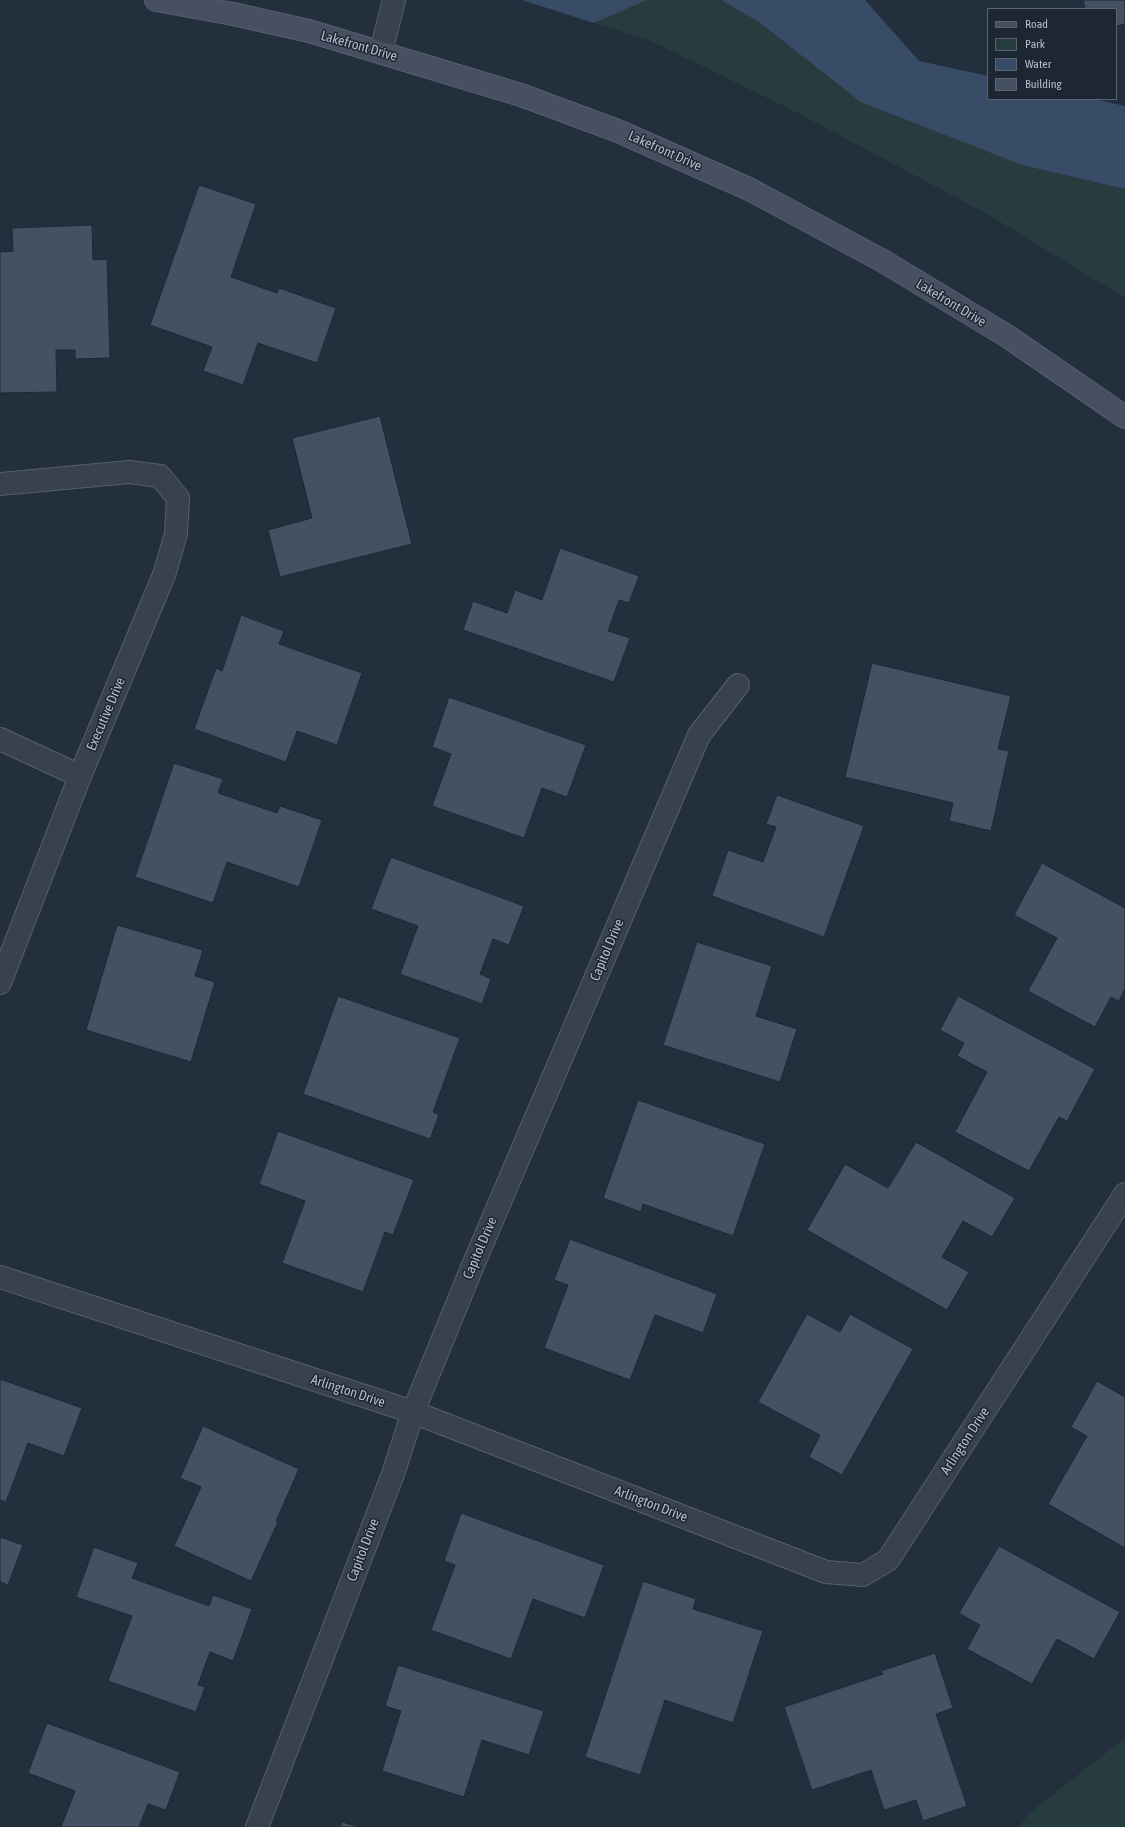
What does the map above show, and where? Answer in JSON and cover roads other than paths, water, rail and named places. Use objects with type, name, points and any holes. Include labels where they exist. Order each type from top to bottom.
[{"type":"street","name":"Lakefront Drive","points":[[156,0],[233,14],[309,31],[521,95],[618,130],[748,189],[883,261],[988,324],[1125,417]]},
{"type":"street","points":[[381,52],[394,0]]},
{"type":"street","name":"Executive Drive","points":[[0,484],[129,472],[160,476],[178,498],[176,534],[164,575],[80,776],[0,983]]},
{"type":"street","name":"Capitol Drive","points":[[258,1827],[393,1474],[413,1412],[471,1270],[698,735],[738,685]]},
{"type":"street","points":[[0,739],[80,776]]},
{"type":"street","name":"Arlington Drive","points":[[0,1277],[413,1412],[826,1572],[862,1575],[888,1560],[1125,1194]]},
{"type":"water","points":[[522,0],[647,0],[594,23]]},
{"type":"water","points":[[721,0],[865,0],[919,61],[987,76],[987,100],[1098,100],[1125,106],[1125,189],[1022,165],[861,102],[759,22]]}]
